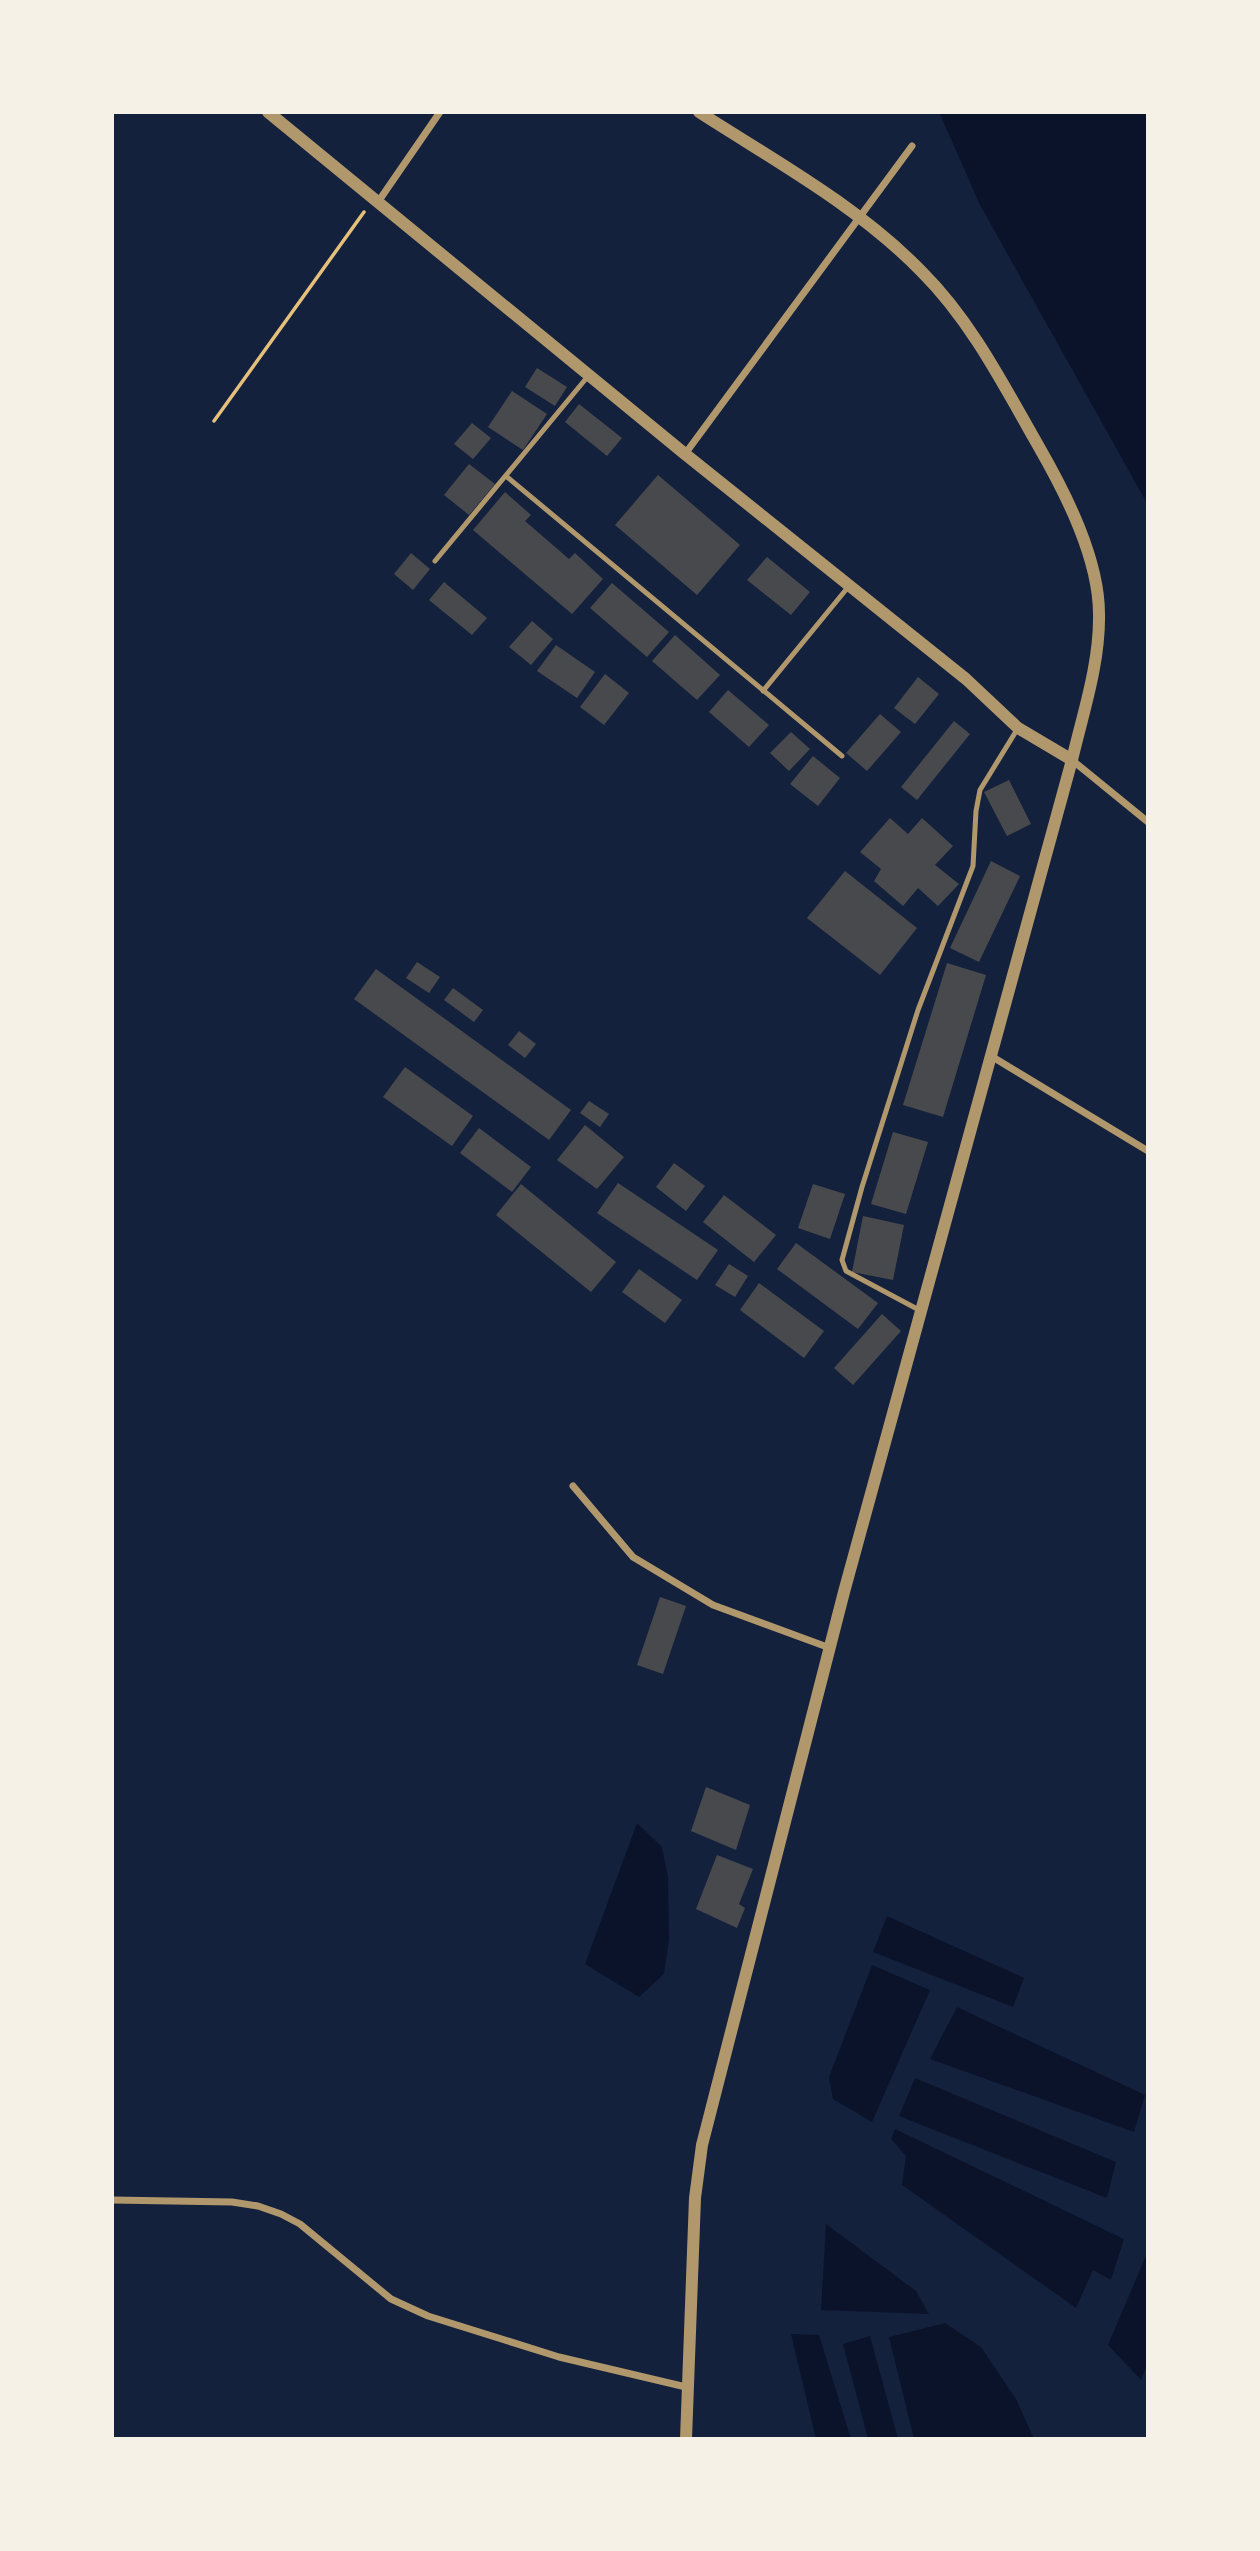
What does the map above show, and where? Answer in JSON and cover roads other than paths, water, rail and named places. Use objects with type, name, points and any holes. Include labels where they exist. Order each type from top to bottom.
[{"type":"street","points":[[268,112],[685,454],[965,679],[1018,729],[1072,760],[1148,822]]},
{"type":"street","points":[[375,201],[439,112]]},
{"type":"street","points":[[686,2439],[695,2198],[702,2146],[830,1648],[1072,760],[1098,639],[1099,613],[1096,587],[1082,537],[1055,475],[976,338],[922,271],[861,217],[699,112]]},
{"type":"street","points":[[685,454],[912,146]]},
{"type":"street","points":[[991,1056],[1148,1151]]},
{"type":"street","points":[[573,1486],[633,1557],[713,1605],[830,1648]]},
{"type":"street","points":[[112,2200],[232,2202],[258,2206],[300,2224],[391,2299],[428,2315],[559,2357],[686,2387]]},
{"type":"lane","points":[[435,561],[589,375]]},
{"type":"lane","points":[[506,476],[842,756]]},
{"type":"lane","points":[[763,691],[849,586]]},
{"type":"lane","points":[[921,1311],[846,1271],[842,1260],[918,1010],[973,866],[979,790],[1018,729]]},
{"type":"water","points":[[939,112],[1148,112],[1148,505],[980,205]]},
{"type":"water","points":[[637,1823],[662,1847],[668,1877],[669,1939],[664,1974],[639,1997],[585,1964]]},
{"type":"water","points":[[887,1916],[1024,1978],[1013,2007],[873,1952]]},
{"type":"water","points":[[872,1965],[930,1990],[872,2122],[833,2099],[829,2077]]},
{"type":"water","points":[[957,2007],[1145,2095],[1134,2132],[930,2059]]},
{"type":"water","points":[[915,2078],[1116,2162],[1107,2198],[899,2116]]},
{"type":"water","points":[[895,2129],[1124,2239],[1111,2280],[1093,2270],[1076,2308],[902,2185],[906,2156],[891,2139]]},
{"type":"water","points":[[826,2224],[916,2291],[929,2314],[821,2310]]},
{"type":"water","points":[[1148,2251],[1148,2363],[1141,2380],[1108,2345]]},
{"type":"water","points":[[945,2323],[981,2347],[1016,2399],[1034,2439],[914,2439],[889,2337]]},
{"type":"water","points":[[791,2334],[819,2335],[851,2439],[816,2439]]},
{"type":"water","points":[[870,2336],[898,2439],[868,2439],[843,2344]]}]
